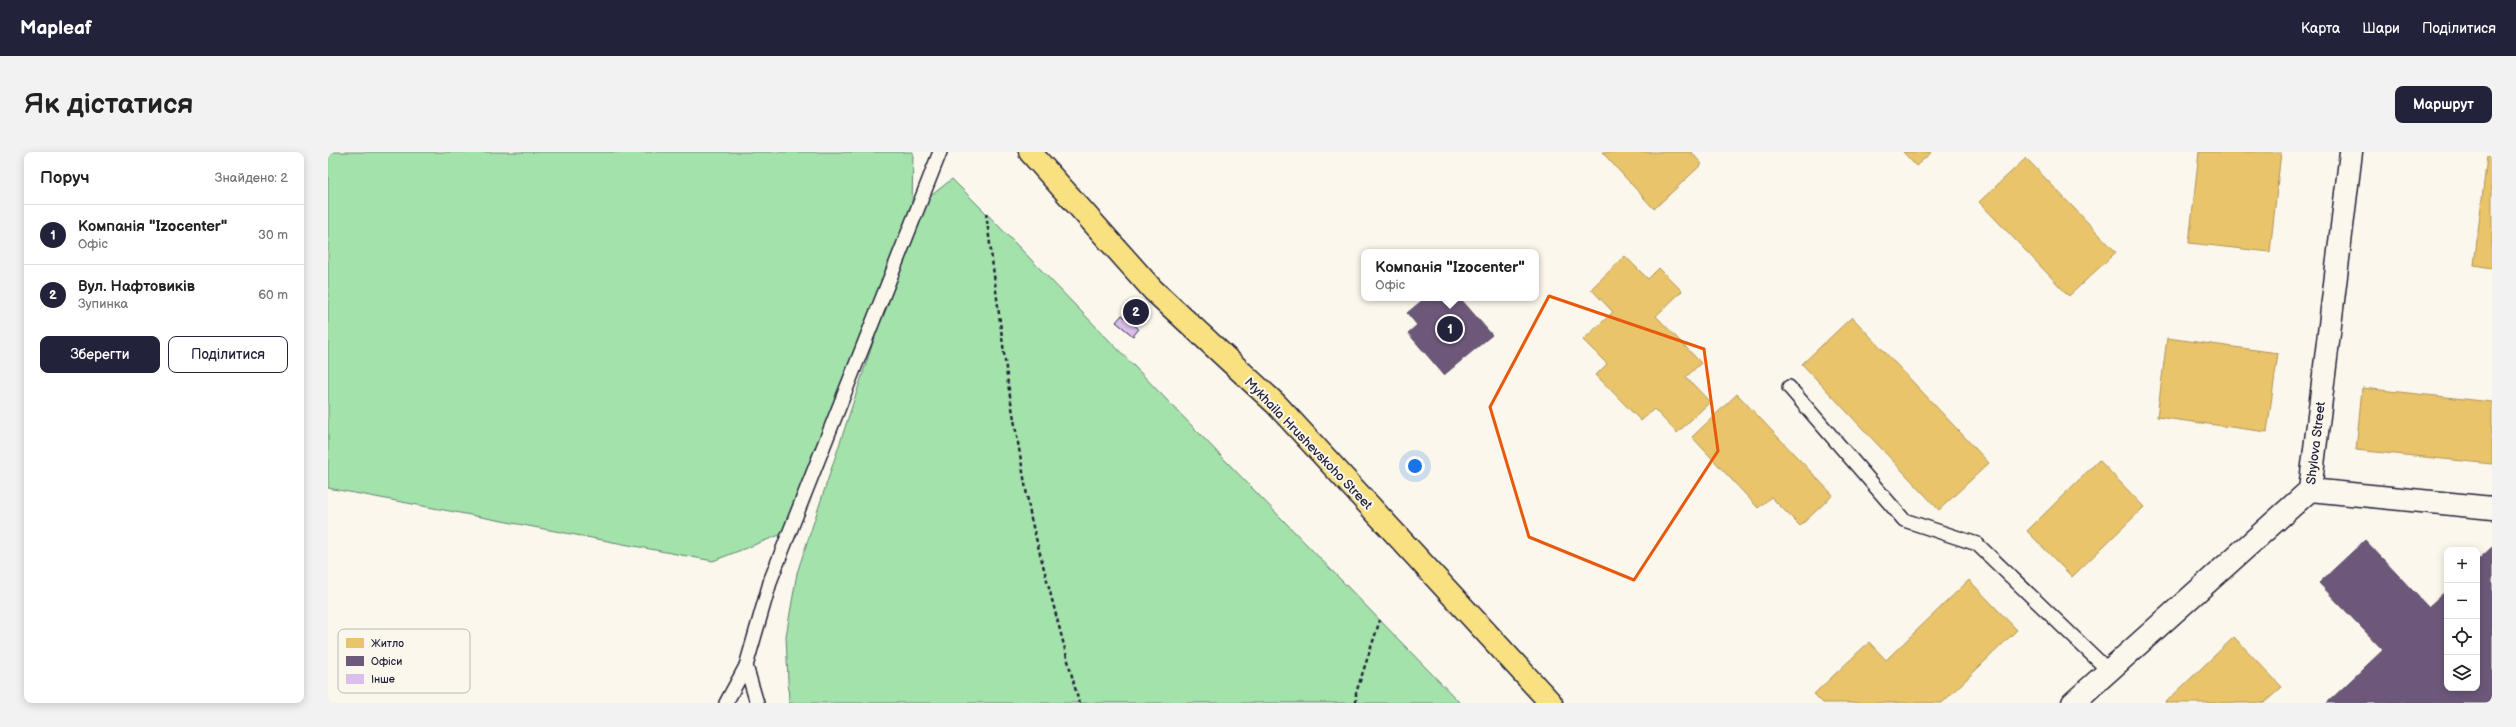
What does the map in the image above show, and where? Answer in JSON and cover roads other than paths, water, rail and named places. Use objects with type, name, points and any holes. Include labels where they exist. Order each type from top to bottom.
[{"type":"main road","name":"Mykhaila Hrushevskoho Street","points":[[1030,152],[1153,290],[1276,404],[1551,703]]},
{"type":"street","name":"Shylova Street","points":[[2073,703],[2310,490],[2351,152]]},
{"type":"street","points":[[2310,490],[2492,508]]},
{"type":"lane","points":[[726,703],[746,666],[771,579],[940,152]]},
{"type":"lane","points":[[1790,387],[1904,520],[1977,544],[2108,671]]},
{"type":"lane","points":[[746,666],[757,703]]},
{"type":"place","name":"Вул. Нафтовиків","points":[[1136,312]]},
{"type":"place","name":"Компанія \"Izocenter\"","points":[[1450,329]]}]
